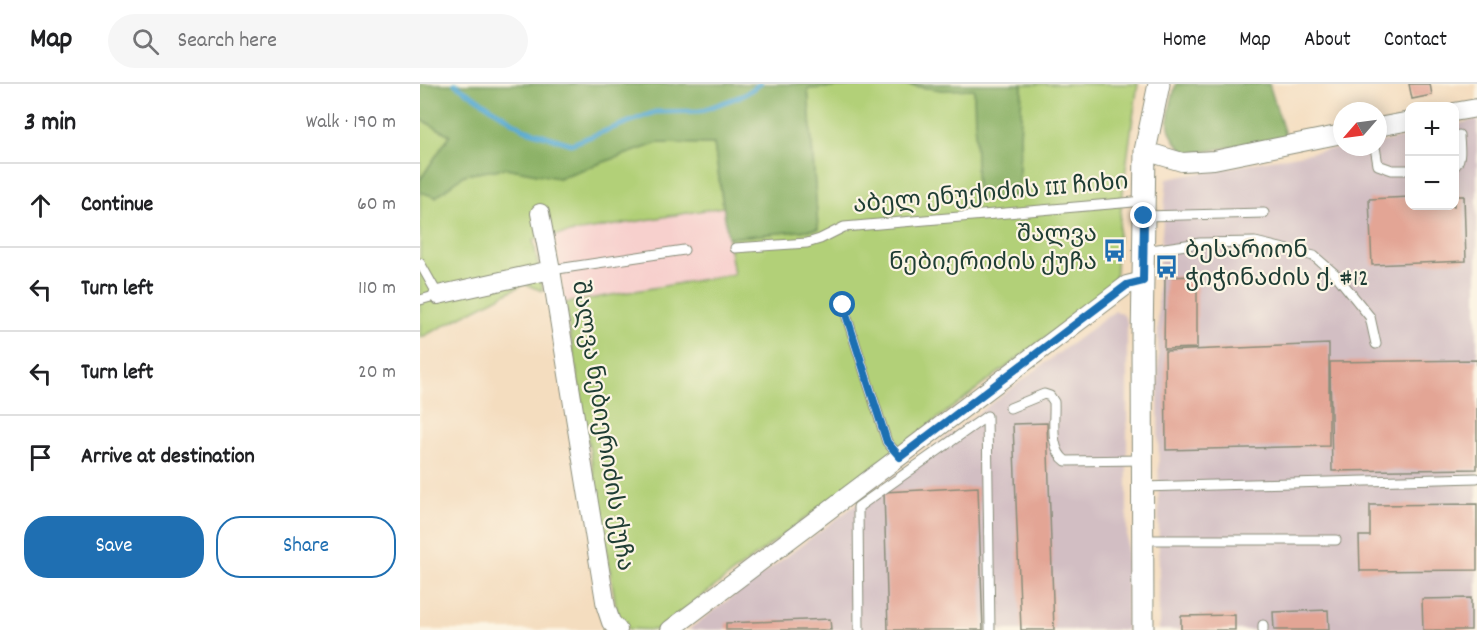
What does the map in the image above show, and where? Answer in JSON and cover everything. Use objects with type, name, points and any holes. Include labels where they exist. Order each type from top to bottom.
[{"type":"street","points":[[1143,630],[1143,281],[1146,151],[1159,84]]},
{"type":"street","points":[[1459,111],[1477,108]]},
{"type":"street","points":[[1387,125],[1405,122]]},
{"type":"street","points":[[1146,151],[1182,162],[1214,160],[1333,136]]},
{"type":"street","points":[[540,213],[551,270]]},
{"type":"street","name":"შალვა ნებიერიძის ქუჩა","points":[[438,295],[551,270],[606,607],[611,621],[618,630]]},
{"type":"street","points":[[670,630],[1127,285],[1143,281]]},
{"type":"lane","points":[[1459,135],[1459,160]]},
{"type":"lane","points":[[1376,156],[1378,165],[1392,170],[1405,170]]},
{"type":"lane","name":"აბელ ენუქიძის III ჩიხი","points":[[735,248],[807,243],[844,227],[1145,209],[1264,213]]},
{"type":"lane","points":[[1144,251],[1200,243],[1255,242],[1314,256],[1336,274],[1370,317],[1376,344]]},
{"type":"lane","points":[[551,270],[684,250]]},
{"type":"lane","points":[[420,263],[438,295],[420,300]]},
{"type":"lane","points":[[843,305],[887,442],[900,457]]},
{"type":"lane","points":[[1010,408],[1044,394],[1050,396],[1054,402],[1055,448],[1066,460],[1143,460]]},
{"type":"lane","points":[[859,630],[858,507],[987,416],[990,630]]},
{"type":"lane","points":[[1143,487],[1477,478]]},
{"type":"lane","points":[[1143,540],[1336,540]]},
{"type":"shaded area","points":[[1477,119],[1477,630],[1159,630],[1158,276],[1167,179],[1331,149],[1333,149],[1333,156],[1387,156],[1387,141],[1405,137],[1405,210],[1459,210],[1459,124]]},
{"type":"shaded area","points":[[723,207],[734,274],[565,303],[555,235]]},
{"type":"shaded area","points":[[1115,311],[1123,314],[1127,322],[1127,630],[688,630]]},
{"type":"green space","points":[[420,84],[888,84],[808,89],[818,229],[728,238],[714,144],[658,143],[558,178],[506,168],[464,175],[436,197],[420,192],[420,180],[450,135],[420,119]]},
{"type":"green space","points":[[899,84],[942,90],[974,89],[977,200],[1018,196],[1022,84],[1138,84],[1121,209],[1115,285],[657,630],[629,629],[618,618],[565,303],[734,274],[728,238],[818,229],[808,88]]},
{"type":"green space","points":[[899,84],[1022,84],[1018,196],[977,201],[974,89],[942,90]]},
{"type":"green space","points":[[1176,84],[1269,84],[1286,138],[1188,154],[1173,138],[1168,122]]},
{"type":"green space","points":[[420,119],[450,135],[420,180]]},
{"type":"green space","points":[[658,143],[714,144],[723,207],[533,239],[543,291],[524,284],[420,338],[420,192],[436,197],[464,175],[506,168],[559,178]]},
{"type":"building","points":[[1409,84],[1430,84],[1432,95],[1412,99]]},
{"type":"building","points":[[1459,196],[1464,196],[1466,261],[1372,265],[1369,199],[1405,197],[1405,210],[1459,210]]},
{"type":"building","points":[[1197,276],[1197,348],[1164,349],[1165,277]]},
{"type":"building","points":[[1329,344],[1329,446],[1166,450],[1165,351]]},
{"type":"building","points":[[1477,360],[1477,469],[1332,471],[1330,362]]},
{"type":"building","points":[[1047,423],[1054,630],[1021,630],[1013,424]]},
{"type":"building","points":[[978,487],[983,630],[888,630],[884,492]]},
{"type":"building","points":[[1477,504],[1477,570],[1360,571],[1359,536],[1370,536],[1370,505]]},
{"type":"building","points":[[1471,598],[1471,630],[1423,630],[1422,599]]},
{"type":"building","points":[[1328,610],[1329,630],[1274,630],[1273,612]]},
{"type":"building","points":[[1235,615],[1235,630],[1181,630],[1181,616]]},
{"type":"building","points":[[830,619],[831,630],[726,630],[726,623]]},
{"type":"waterway","points":[[455,84],[524,129],[571,144],[655,112],[700,111],[744,95],[760,84]]},
{"type":"place","name":"შალვა ნებიერიძის ქუჩა","points":[[1115,250]]},
{"type":"place","name":"ბესარიონ ჭიჭინაძის ქ. #12","points":[[1167,266]]},
{"type":"route","points":[[843,305],[887,442],[900,457],[1127,285],[1143,281],[1144,216]]}]
